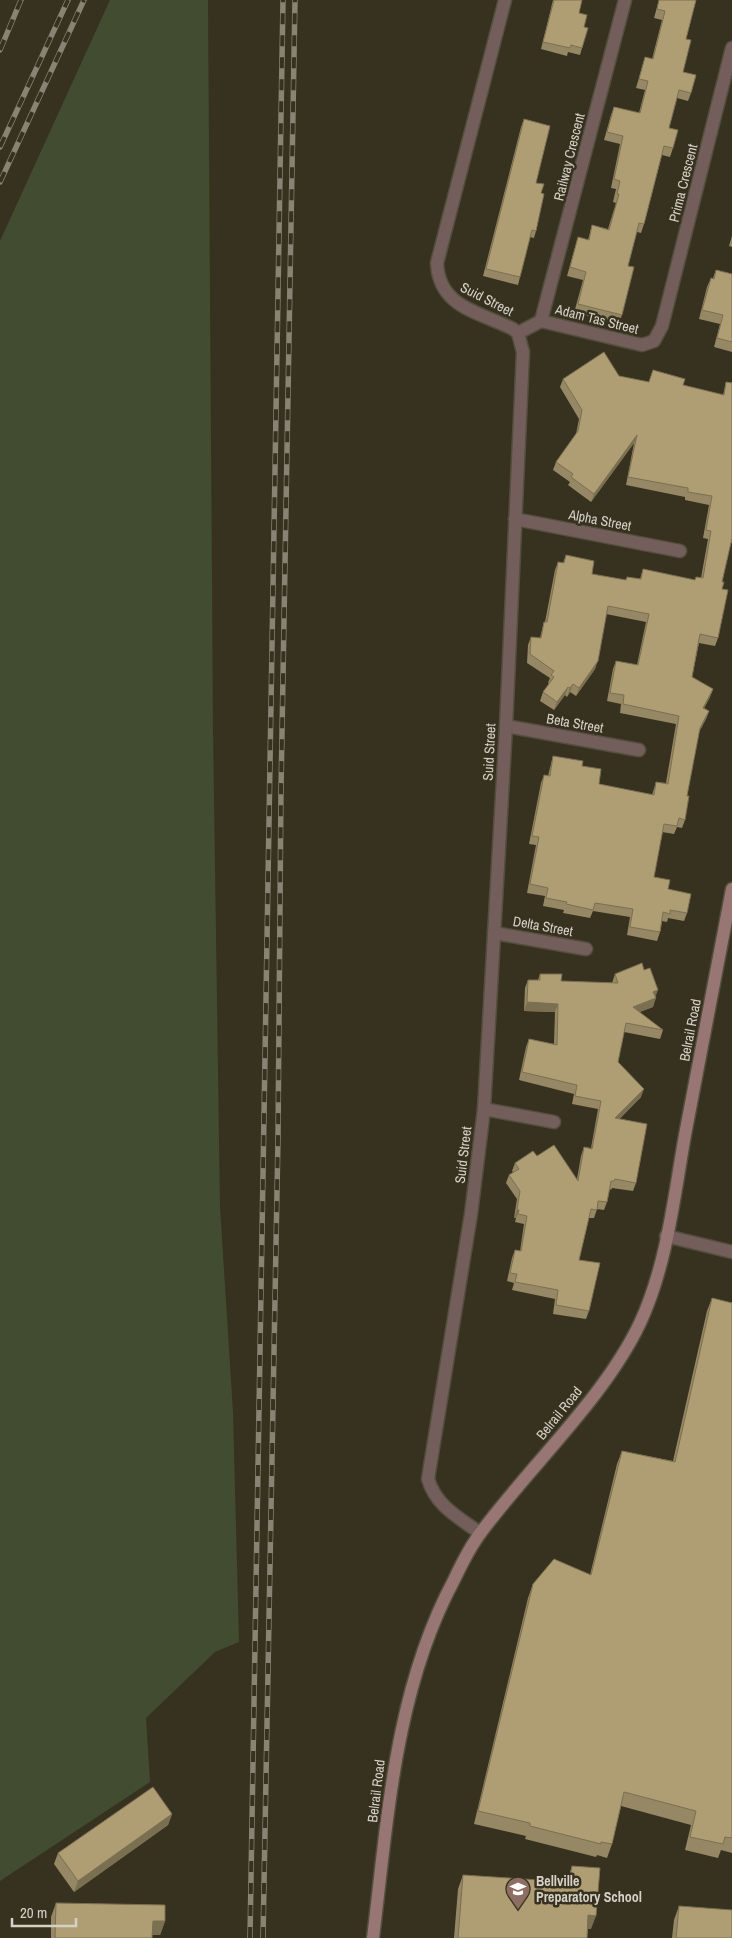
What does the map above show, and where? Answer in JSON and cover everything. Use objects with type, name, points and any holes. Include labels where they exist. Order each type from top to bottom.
[{"type":"street","name":"Suid Street","points":[[480,1532],[444,1508],[431,1489],[428,1479],[471,1214],[484,1109],[506,726],[523,360],[518,333],[451,299],[440,282],[437,263],[505,0]]},
{"type":"street","name":"Railway Crescent","points":[[541,321],[625,0]]},
{"type":"street","name":"Prima Crescent","points":[[662,326],[732,48]]},
{"type":"street","name":"Adam Tas Street","points":[[518,333],[541,321],[642,345],[654,341],[662,326]]},
{"type":"street","name":"Alpha Street","points":[[515,519],[680,551]]},
{"type":"street","name":"Beta Street","points":[[506,726],[639,750]]},
{"type":"street","name":"Belrail Road","points":[[373,1938],[396,1757],[414,1674],[444,1597],[480,1532],[606,1378],[625,1350],[640,1322],[651,1294],[666,1236],[732,889]]},
{"type":"street","name":"Delta Street","points":[[494,933],[586,949]]},
{"type":"street","points":[[484,1109],[554,1122]]},
{"type":"street","points":[[666,1236],[732,1252]]},
{"type":"green space","points":[[110,0],[208,0],[213,728],[220,1207],[233,1412],[239,1642],[215,1652],[146,1718],[150,1782],[0,1881],[0,241]]},
{"type":"building","points":[[554,0],[582,0],[579,13],[587,15],[584,27],[588,28],[582,48],[571,45],[570,48],[543,42]]},
{"type":"building","points":[[659,0],[696,0],[686,39],[691,40],[683,72],[696,75],[691,93],[679,90],[669,128],[678,130],[673,148],[664,146],[644,224],[639,223],[628,266],[634,267],[622,315],[578,304],[586,272],[570,267],[578,237],[589,240],[592,225],[609,230],[619,194],[617,194],[620,181],[614,179],[623,136],[607,132],[614,107],[640,113],[648,81],[639,79],[645,57],[653,59],[665,11],[657,9]]},
{"type":"building","points":[[524,119],[550,126],[536,183],[544,184],[541,193],[544,194],[536,231],[532,230],[520,277],[486,269]]},
{"type":"building","points":[[716,270],[732,274],[732,342],[717,338],[723,315],[702,310],[711,278],[714,279]]},
{"type":"building","points":[[604,352],[619,376],[649,382],[653,370],[685,379],[683,385],[724,395],[726,382],[732,383],[732,538],[722,582],[724,582],[722,589],[728,590],[718,638],[700,634],[692,677],[713,689],[703,708],[709,711],[700,728],[687,796],[689,796],[685,820],[679,818],[677,826],[664,824],[654,877],[670,880],[668,889],[691,894],[687,913],[670,910],[670,914],[663,912],[660,932],[630,927],[633,909],[595,903],[593,910],[566,904],[567,902],[546,898],[548,888],[530,884],[539,837],[532,836],[544,775],[550,776],[553,756],[583,761],[582,766],[601,769],[599,784],[654,795],[656,782],[668,784],[679,716],[623,704],[624,695],[610,693],[616,661],[638,665],[649,614],[608,606],[598,661],[579,688],[573,684],[570,688],[568,687],[557,702],[543,692],[554,677],[551,675],[554,671],[530,654],[531,637],[541,638],[544,622],[547,622],[558,562],[564,563],[566,555],[594,561],[592,574],[626,580],[627,577],[641,579],[643,569],[695,580],[696,577],[703,578],[711,531],[706,530],[712,496],[688,492],[688,488],[628,477],[637,435],[594,494],[571,477],[573,474],[556,462],[578,431],[582,410],[563,379]]},
{"type":"building","points":[[642,963],[644,970],[650,968],[658,990],[653,992],[656,998],[633,1007],[663,1030],[626,1023],[618,1062],[644,1089],[615,1118],[647,1124],[636,1183],[615,1179],[611,1181],[607,1202],[598,1201],[597,1210],[591,1209],[579,1260],[600,1263],[589,1311],[556,1305],[558,1290],[515,1282],[517,1274],[510,1273],[515,1250],[521,1251],[527,1216],[518,1214],[520,1191],[509,1175],[519,1169],[515,1163],[533,1151],[537,1156],[554,1145],[578,1181],[584,1147],[592,1149],[601,1101],[575,1096],[577,1085],[522,1072],[529,1039],[557,1045],[558,1004],[527,1002],[528,980],[540,980],[540,974],[562,974],[561,981],[618,983],[615,974]]},
{"type":"building","points":[[712,1298],[732,1303],[732,1838],[725,1837],[723,1844],[690,1837],[696,1811],[624,1792],[612,1844],[601,1842],[601,1844],[530,1826],[530,1823],[478,1811],[533,1584],[554,1559],[591,1575],[622,1451],[675,1462]]},
{"type":"building","points":[[153,1787],[172,1814],[78,1881],[58,1853]]},
{"type":"building","points":[[572,1866],[600,1868],[596,1916],[588,1915],[587,1938],[458,1938],[463,1875],[569,1882]]},
{"type":"building","points":[[56,1903],[165,1905],[165,1921],[153,1921],[152,1938],[55,1938]]},
{"type":"building","points":[[679,1906],[732,1910],[732,1938],[676,1938]]},
{"type":"railway","points":[[0,50],[21,0]]},
{"type":"railway","points":[[0,147],[68,0]]},
{"type":"railway","points":[[0,182],[84,0]]},
{"type":"railway","points":[[250,1938],[283,0]]},
{"type":"railway","points":[[263,1938],[278,1139],[281,790],[295,0]]},
{"type":"place","name":"Bellville Preparatory School","points":[[518,1910]]}]
